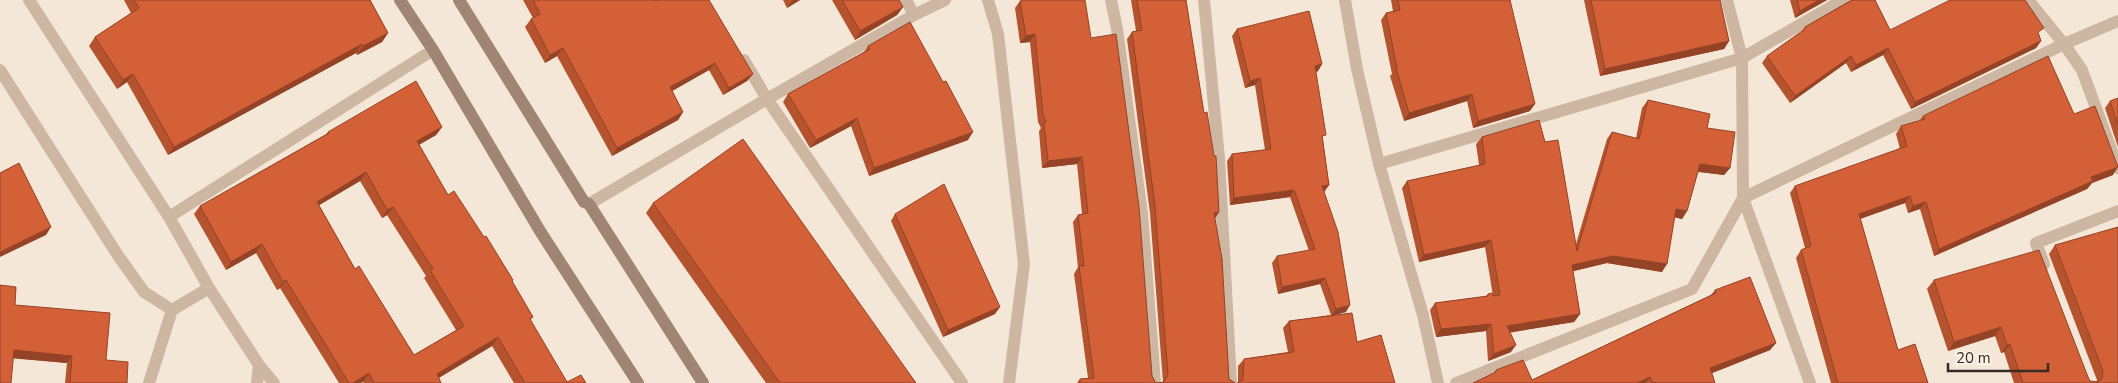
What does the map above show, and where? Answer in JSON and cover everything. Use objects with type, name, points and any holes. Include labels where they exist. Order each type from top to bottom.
[{"type":"main road","points":[[400,0],[433,50],[540,231],[638,383]]},
{"type":"main road","points":[[459,0],[584,202],[588,204],[703,383]]},
{"type":"street","points":[[29,0],[169,217],[209,288],[259,364],[274,383]]},
{"type":"street","points":[[906,0],[914,15]]},
{"type":"street","points":[[588,204],[767,99],[914,15],[945,0]]},
{"type":"street","points":[[988,0],[998,34],[1024,264],[1009,383]]},
{"type":"street","points":[[1111,0],[1117,29],[1142,214],[1155,383]]},
{"type":"street","points":[[1204,0],[1219,158],[1232,383]]},
{"type":"street","points":[[1345,0],[1379,164],[1423,315],[1438,383]]},
{"type":"street","points":[[1727,0],[1742,58],[1743,198],[1810,383]]},
{"type":"street","points":[[1379,164],[1742,58],[1843,0]]},
{"type":"street","points":[[2028,0],[2064,44],[2082,70],[2118,168]]},
{"type":"street","points":[[1456,383],[1692,289],[1743,198],[2064,44],[2118,21]]},
{"type":"street","points":[[738,49],[767,99],[962,383]]},
{"type":"street","points":[[169,217],[433,50]]},
{"type":"street","points":[[0,70],[117,254],[144,292],[172,310]]},
{"type":"street","points":[[2050,280],[2036,243],[2118,211]]},
{"type":"street","points":[[148,383],[172,310],[209,288]]},
{"type":"street","points":[[258,383],[259,364]]},
{"type":"building","points":[[134,0],[370,0],[388,33],[363,46],[362,44],[174,147],[133,74],[123,80],[95,37],[139,8]]},
{"type":"building","points":[[533,0],[709,0],[753,74],[729,88],[715,63],[670,87],[683,112],[617,148],[563,48],[550,55],[531,19],[540,14]]},
{"type":"building","points":[[842,0],[899,0],[903,7],[860,31]]},
{"type":"building","points":[[1085,0],[1091,38],[1116,34],[1139,207],[1152,376],[1156,383],[1080,383],[1080,379],[1094,378],[1079,266],[1084,266],[1078,215],[1088,213],[1082,157],[1048,161],[1044,124],[1046,122],[1043,115],[1035,34],[1026,36],[1020,1]]},
{"type":"building","points":[[1137,0],[1186,0],[1204,113],[1207,112],[1214,156],[1216,156],[1219,212],[1214,213],[1222,259],[1229,379],[1235,383],[1156,383],[1164,382],[1168,375],[1155,206],[1132,32],[1142,30]]},
{"type":"building","points":[[1398,0],[1510,0],[1535,104],[1478,121],[1472,94],[1409,113],[1396,68],[1386,13],[1400,10]]},
{"type":"building","points":[[1591,0],[1720,0],[1729,41],[1605,69]]},
{"type":"building","points":[[1797,0],[1819,0],[1800,11]]},
{"type":"building","points":[[1852,0],[1875,0],[1890,30],[1950,0],[2025,0],[2044,28],[2038,32],[2041,41],[1915,102],[1888,48],[1856,65],[1851,56],[1795,96],[1767,56],[1805,29],[1805,27]]},
{"type":"building","points":[[1309,11],[1322,64],[1315,66],[1326,135],[1322,136],[1329,185],[1322,186],[1338,232],[1350,305],[1336,309],[1325,278],[1282,287],[1277,256],[1315,249],[1294,190],[1234,198],[1232,154],[1271,149],[1260,78],[1250,81],[1237,29]]},
{"type":"building","points":[[910,22],[943,82],[946,81],[973,132],[874,168],[857,118],[816,140],[788,94],[870,49],[868,46]]},
{"type":"building","points":[[2048,56],[2074,114],[2095,106],[2118,167],[2091,177],[2093,181],[1939,249],[1926,202],[1913,206],[1910,196],[1859,214],[1898,350],[1915,344],[1928,383],[1838,383],[1801,250],[1811,246],[1795,186],[1907,146],[1901,126],[1925,119],[1923,116]]},
{"type":"building","points":[[416,81],[442,127],[417,141],[448,195],[454,191],[484,237],[486,236],[513,280],[533,317],[530,319],[567,382],[581,375],[586,383],[525,383],[498,337],[437,374],[441,383],[374,383],[369,373],[353,383],[349,383],[286,280],[283,282],[262,244],[231,262],[200,206]],"holes":[[[366,172],[387,210],[393,207],[433,269],[430,270],[464,326],[414,355],[359,266],[355,269],[317,202]]]},
{"type":"building","points":[[2118,98],[2118,125],[2110,101]]},
{"type":"building","points":[[1648,100],[1710,114],[1707,128],[1735,132],[1730,168],[1700,164],[1687,211],[1676,209],[1667,264],[1613,256],[1572,265],[1580,314],[1507,326],[1516,345],[1494,354],[1491,324],[1441,329],[1435,303],[1488,296],[1488,294],[1492,293],[1493,296],[1500,295],[1491,240],[1424,255],[1407,181],[1485,164],[1482,137],[1539,120],[1545,142],[1558,140],[1577,251],[1612,132],[1639,139]]},
{"type":"building","points":[[743,139],[916,383],[780,383],[653,203]]},
{"type":"building","points":[[19,163],[51,227],[0,252],[0,173]]},
{"type":"building","points":[[944,184],[1000,307],[948,330],[895,214]]},
{"type":"building","points":[[2118,227],[2118,383],[2023,383],[2010,344],[2007,345],[2001,327],[1954,342],[1934,280],[2039,250],[2088,377],[2090,381],[2098,382],[2102,379],[2103,371],[2055,245]]},
{"type":"building","points":[[1750,277],[1776,343],[1710,368],[1715,383],[1653,383],[1650,377],[1637,383],[1473,383],[1496,372],[1496,370],[1523,360],[1532,380],[1716,293],[1715,290]]},
{"type":"building","points":[[0,285],[16,287],[15,305],[110,313],[106,360],[128,362],[127,383],[70,383],[72,356],[14,350],[11,383],[0,383]]},
{"type":"building","points":[[1352,313],[1357,342],[1381,335],[1395,383],[1237,383],[1243,380],[1244,359],[1294,352],[1289,321]]}]
